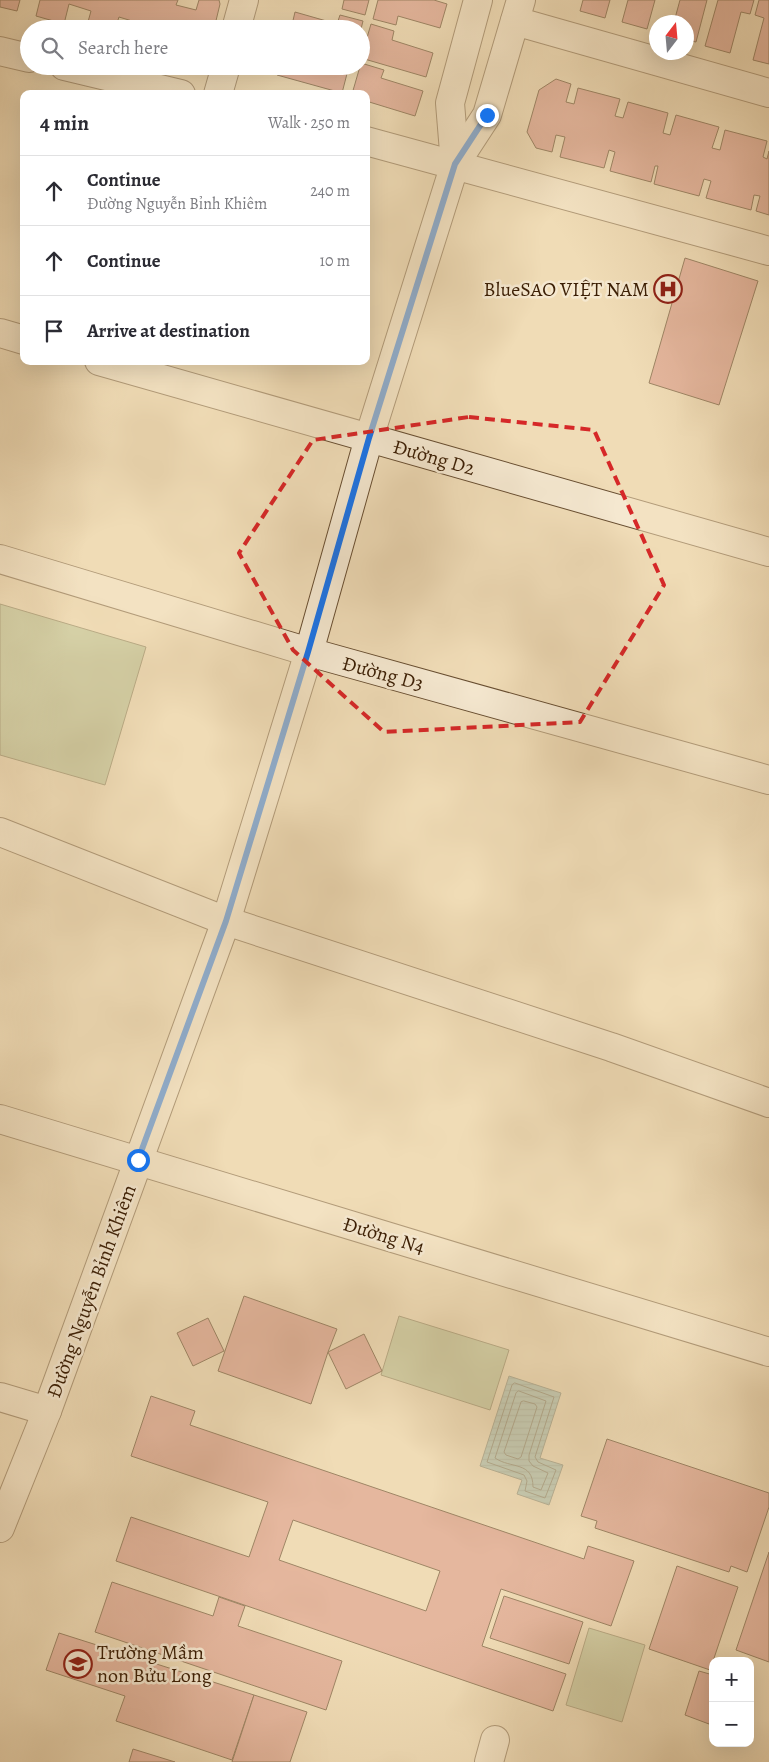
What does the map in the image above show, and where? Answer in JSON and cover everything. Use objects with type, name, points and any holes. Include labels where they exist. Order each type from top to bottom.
[{"type":"street","points":[[238,20],[244,0]]},
{"type":"street","points":[[455,164],[450,103],[478,0]]},
{"type":"street","points":[[455,164],[487,115],[518,10],[769,93]]},
{"type":"street","points":[[0,51],[20,56]]},
{"type":"street","points":[[102,75],[164,90]]},
{"type":"street","points":[[219,90],[223,75]]},
{"type":"street","points":[[370,142],[769,252]]},
{"type":"street","name":"Đường Nguyễn Bỉnh Khiêm","points":[[0,1528],[47,1411],[226,921],[308,652],[369,438],[455,164]]},
{"type":"street","points":[[0,333],[20,339]]},
{"type":"street","name":"Đường D2","points":[[113,365],[769,552]]},
{"type":"street","name":"Đường D3","points":[[0,559],[308,652],[769,780]]},
{"type":"street","points":[[0,832],[226,921],[611,1047],[769,1103]]},
{"type":"street","name":"Đường N4","points":[[0,1119],[769,1352]]},
{"type":"street","points":[[0,1397],[47,1411]]},
{"type":"highlighted area","points":[[469,417],[594,430],[664,585],[580,722],[384,732],[293,650],[239,553],[313,440]]},
{"type":"green space","points":[[0,604],[146,647],[105,785],[0,755]]},
{"type":"green space","points":[[399,1316],[509,1350],[490,1410],[381,1375]]},
{"type":"green space","points":[[589,1628],[645,1645],[622,1722],[566,1705]]},
{"type":"water","points":[[509,1376],[561,1393],[540,1458],[563,1465],[549,1505],[517,1494],[522,1480],[480,1466]]},
{"type":"building","points":[[0,0],[20,0],[17,11],[0,7]]},
{"type":"building","points":[[40,0],[178,0],[176,5],[196,10],[199,0],[219,0],[220,4],[216,20],[129,20],[119,17],[118,20],[88,20],[91,11],[69,4],[65,20],[50,20],[36,16]]},
{"type":"building","points":[[344,0],[369,0],[365,15],[342,9]]},
{"type":"building","points":[[378,0],[434,0],[447,4],[440,28],[398,16],[396,25],[373,19]]},
{"type":"building","points":[[583,0],[610,0],[605,18],[580,11]]},
{"type":"building","points":[[628,0],[655,0],[651,15],[649,15],[647,29],[622,22]]},
{"type":"building","points":[[680,0],[707,0],[696,42],[694,42],[694,15],[676,15]]},
{"type":"building","points":[[718,0],[754,0],[750,14],[741,12],[730,53],[705,46]]},
{"type":"building","points":[[759,0],[769,0],[769,64],[753,60],[764,18],[755,15]]},
{"type":"building","points":[[295,12],[323,20],[293,20]]},
{"type":"building","points":[[340,15],[359,20],[338,20]]},
{"type":"building","points":[[371,24],[394,31],[392,40],[433,53],[426,77],[370,61]]},
{"type":"building","points":[[370,66],[384,70],[381,78],[423,91],[415,116],[370,102],[370,90],[353,90],[358,75],[370,75]]},
{"type":"building","points":[[277,75],[347,75],[343,90],[331,90]]},
{"type":"building","points":[[556,79],[571,84],[566,102],[574,104],[578,88],[620,99],[615,116],[623,118],[628,102],[668,113],[663,133],[670,135],[676,115],[719,127],[712,148],[720,150],[725,130],[767,141],[763,157],[767,159],[769,151],[769,215],[756,211],[760,196],[754,195],[751,210],[706,198],[711,181],[704,179],[699,196],[654,184],[658,166],[655,166],[651,182],[610,171],[615,152],[609,150],[604,168],[560,157],[565,137],[556,135],[552,152],[536,148],[527,132],[539,90]]},
{"type":"building","name":"BlueSAO VIỆT NAM","points":[[685,258],[758,281],[719,405],[649,383]]},
{"type":"building","points":[[244,1296],[337,1329],[311,1404],[218,1371]]},
{"type":"building","points":[[208,1318],[224,1351],[193,1366],[177,1333]]},
{"type":"building","points":[[364,1334],[382,1371],[346,1389],[328,1352]]},
{"type":"building","points":[[151,1396],[195,1411],[190,1425],[584,1559],[588,1546],[634,1561],[611,1626],[501,1589],[482,1646],[566,1674],[553,1711],[116,1561],[131,1517],[249,1557],[268,1502],[131,1456]],"holes":[[[293,1520],[440,1571],[426,1611],[279,1560]]]},
{"type":"building","points":[[607,1439],[769,1493],[769,1507],[747,1572],[731,1566],[729,1572],[595,1528],[597,1521],[581,1516]]},
{"type":"building","points":[[769,1552],[769,1662],[736,1650]]},
{"type":"building","points":[[677,1566],[738,1587],[714,1657],[709,1657],[709,1670],[649,1649]]},
{"type":"building","points":[[112,1582],[213,1616],[219,1597],[245,1606],[238,1626],[342,1661],[326,1710],[95,1632]]},
{"type":"building","points":[[504,1596],[583,1622],[569,1664],[490,1638]]},
{"type":"building","points":[[59,1633],[254,1695],[232,1760],[116,1721],[125,1696],[46,1670]]},
{"type":"building","points":[[699,1671],[709,1674],[709,1724],[685,1715]]},
{"type":"building","points":[[254,1695],[307,1712],[290,1762],[232,1762]]},
{"type":"building","points":[[133,1749],[175,1762],[129,1762]]},
{"type":"place","name":"BlueSAO VIỆT NAM","points":[[668,289]]},
{"type":"place","name":"Trường Mầm non Bửu Long","points":[[78,1664]]},
{"type":"route","points":[[138,1160],[226,921],[308,652],[369,438],[455,164],[487,115]]}]
